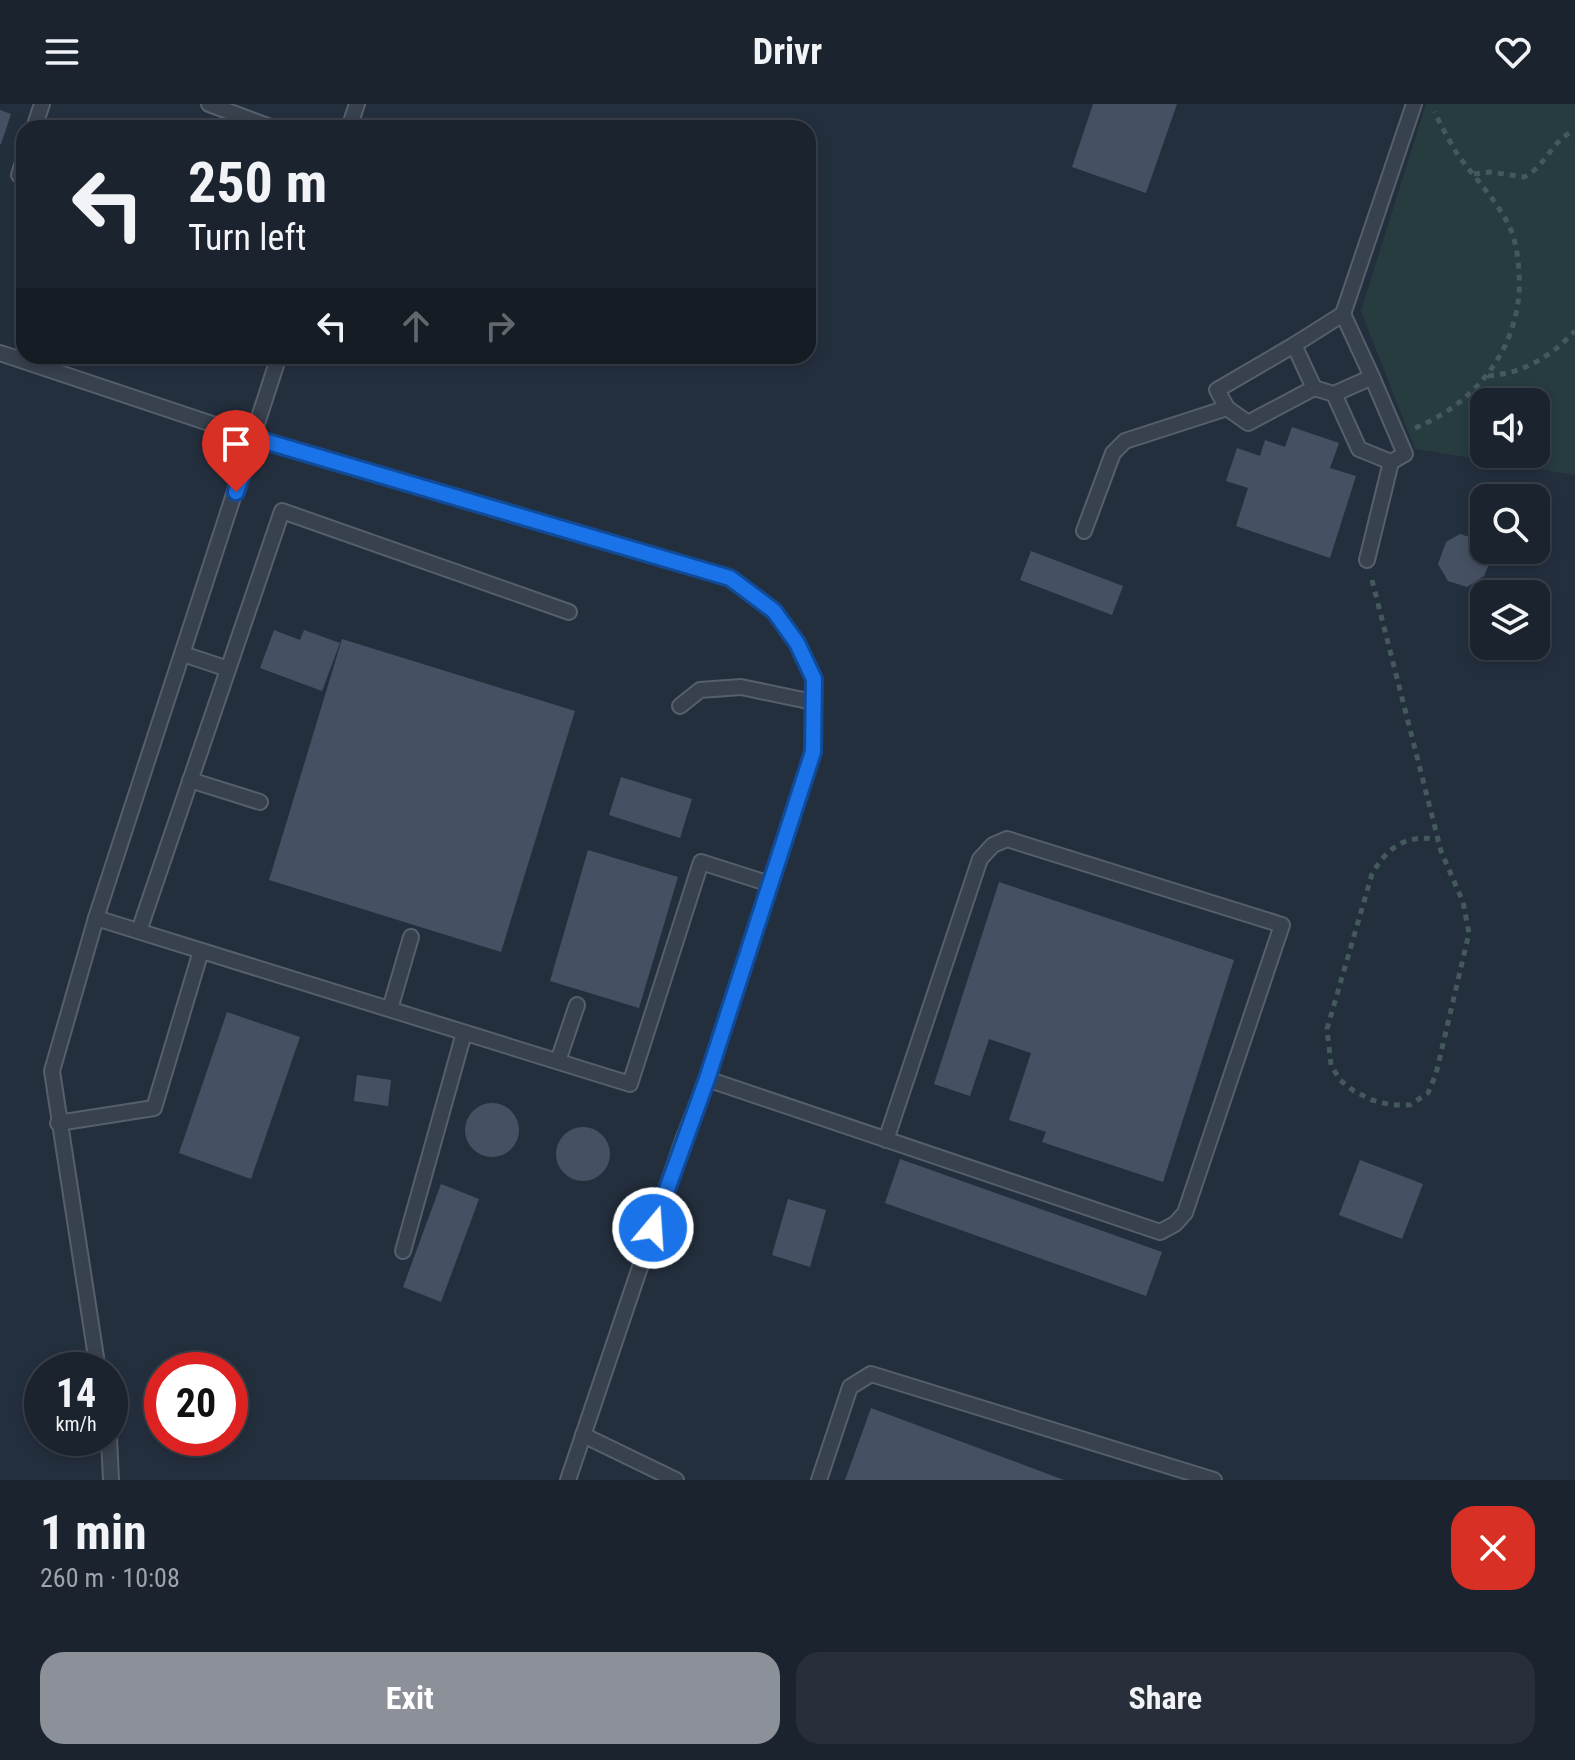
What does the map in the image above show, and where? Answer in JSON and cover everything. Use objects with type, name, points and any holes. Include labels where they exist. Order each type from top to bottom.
[{"type":"lane","points":[[209,104],[252,120]]},
{"type":"lane","points":[[1372,377],[1334,394],[1314,388],[1248,423],[1227,408],[1217,390],[1343,314],[1414,104]]},
{"type":"lane","points":[[1343,314],[1405,454],[1391,462],[1367,560]]},
{"type":"lane","points":[[1294,345],[1314,388]]},
{"type":"lane","points":[[33,364],[254,438],[730,578],[774,611],[797,643],[814,679],[813,752],[707,1079],[683,1140],[568,1480]]},
{"type":"lane","points":[[95,1352],[52,1071],[96,918],[277,364]]},
{"type":"lane","points":[[1334,394],[1359,449],[1391,462]]},
{"type":"lane","points":[[1084,531],[1113,453],[1125,441],[1138,434],[1227,408]]},
{"type":"lane","points":[[139,931],[282,511],[569,612]]},
{"type":"lane","points":[[183,654],[228,669]]},
{"type":"lane","points":[[680,706],[700,690],[741,687],[813,702]]},
{"type":"lane","points":[[190,780],[260,802]]},
{"type":"lane","points":[[707,1079],[886,1140],[1160,1232],[1175,1224],[1185,1213],[1282,925],[1007,839],[993,845],[980,859],[886,1140]]},
{"type":"lane","points":[[96,918],[630,1084],[701,862],[770,884]]},
{"type":"lane","points":[[390,1009],[411,937]]},
{"type":"lane","points":[[58,1123],[154,1108],[201,951]]},
{"type":"lane","points":[[558,1061],[577,1005]]},
{"type":"lane","points":[[403,1251],[464,1033]]},
{"type":"lane","points":[[819,1480],[850,1387],[871,1374],[1214,1480]]},
{"type":"lane","points":[[583,1435],[676,1480]]},
{"type":"lane","points":[[110,1456],[111,1480]]},
{"type":"path","points":[[1397,436],[1450,411],[1487,376],[1516,321],[1520,289],[1512,232],[1497,203],[1459,155],[1432,108],[1424,104]]},
{"type":"path","points":[[1474,174],[1490,172],[1524,177],[1543,164],[1562,136],[1575,131]]},
{"type":"path","points":[[1487,376],[1508,374],[1544,358],[1575,331]]},
{"type":"path","points":[[1367,560],[1438,840],[1463,902],[1469,933],[1436,1074],[1428,1093],[1410,1105],[1391,1105],[1372,1100],[1340,1080],[1331,1065],[1327,1029],[1372,874],[1379,861],[1407,840],[1420,836],[1438,840]]},
{"type":"green space","points":[[1426,104],[1575,104],[1575,475],[1532,468],[1550,468],[1550,388],[1470,388],[1470,458],[1415,449],[1361,311]]},
{"type":"building","points":[[1093,104],[1177,104],[1146,193],[1072,167]]},
{"type":"building","points":[[0,110],[11,114],[1,144],[0,144]]},
{"type":"building","points":[[1292,427],[1339,443],[1330,468],[1356,476],[1330,558],[1236,526],[1248,488],[1226,481],[1237,448],[1260,456],[1265,440],[1285,447]]},
{"type":"building","points":[[1460,534],[1470,537],[1470,564],[1489,564],[1484,576],[1470,580],[1467,587],[1448,581],[1438,564],[1446,542]]},
{"type":"building","points":[[1031,551],[1123,586],[1112,615],[1020,580]]},
{"type":"building","points":[[274,630],[300,640],[304,630],[340,643],[322,691],[260,668]]},
{"type":"building","points":[[342,639],[575,711],[501,952],[269,880]]},
{"type":"building","points":[[621,777],[692,799],[680,838],[609,815]]},
{"type":"building","points":[[588,850],[678,877],[639,1008],[550,981]]},
{"type":"building","points":[[999,882],[1234,960],[1163,1182],[1042,1142],[1046,1132],[1009,1120],[1031,1053],[989,1039],[970,1096],[934,1084]]},
{"type":"building","points":[[227,1012],[300,1037],[251,1179],[179,1153]]},
{"type":"building","points":[[357,1075],[391,1080],[388,1106],[354,1101]]},
{"type":"building","points":[[492,1103],[511,1111],[519,1130],[511,1149],[492,1157],[473,1149],[465,1130],[473,1111]]},
{"type":"building","points":[[583,1127],[602,1135],[610,1154],[602,1173],[583,1181],[564,1173],[556,1154],[564,1135]]},
{"type":"building","points":[[900,1159],[1162,1252],[1146,1296],[885,1203]]},
{"type":"building","points":[[1360,1160],[1423,1184],[1402,1239],[1339,1215]]},
{"type":"building","points":[[441,1184],[479,1199],[441,1302],[403,1287]]},
{"type":"building","points":[[788,1199],[826,1210],[810,1267],[772,1255]]},
{"type":"building","points":[[871,1408],[1064,1480],[845,1480]]},
{"type":"route","points":[[236,492],[254,438],[730,578],[774,611],[797,643],[814,679],[813,752],[707,1079],[653,1228]]}]
